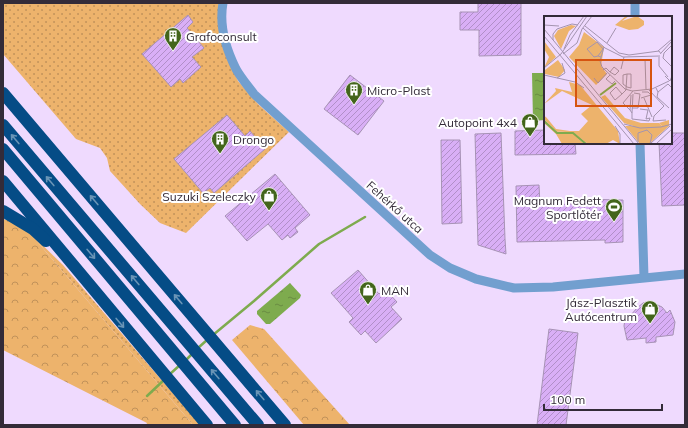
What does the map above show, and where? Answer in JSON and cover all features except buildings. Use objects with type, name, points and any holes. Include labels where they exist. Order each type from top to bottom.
[{"type":"highway","points":[[3,93],[285,425]]},
{"type":"highway","points":[[3,125],[258,425]]},
{"type":"highway","points":[[3,149],[235,425]]},
{"type":"highway","points":[[3,181],[207,425]]},
{"type":"highway","points":[[3,211],[33,229],[68,260]]},
{"type":"street","name":"Fehérkő utca","points":[[223,3],[221,11],[224,38],[236,69],[254,94],[430,255],[450,268],[476,279],[514,288],[553,287],[685,274]]},
{"type":"street","points":[[635,3],[635,16]]},
{"type":"street","points":[[640,144],[644,277]]},
{"type":"green space","points":[[3,3],[219,3],[225,52],[238,81],[259,105],[289,132],[186,233],[160,223],[140,204],[110,171],[107,158],[100,148],[76,139],[3,54]]},
{"type":"green space","points":[[3,219],[15,222],[30,233],[193,425],[146,425],[147,423],[3,350]]},
{"type":"green space","points":[[30,233],[63,265],[200,425],[193,425]]},
{"type":"green space","points":[[250,325],[264,329],[350,425],[304,425],[232,340]]},
{"type":"water","points":[[532,73],[544,73],[544,120],[533,121]]},
{"type":"water","points":[[290,283],[301,295],[300,298],[270,324],[266,324],[257,314],[257,311]]},
{"type":"waterway","points":[[213,335],[319,244],[365,217]]},
{"type":"waterway","points":[[198,348],[207,340]]},
{"type":"waterway","points":[[185,361],[193,353]]},
{"type":"waterway","points":[[170,374],[180,365]]},
{"type":"waterway","points":[[147,396],[165,379]]},
{"type":"place","name":"Grafoconsult","points":[[173,51]]},
{"type":"place","name":"Micro-Plast","points":[[354,105]]},
{"type":"place","name":"Autopoint 4x4","points":[[530,137]]},
{"type":"place","name":"Drongo","points":[[220,154]]},
{"type":"place","name":"Suzuki Szeleczky","points":[[269,211]]},
{"type":"place","name":"Magnum Fedett Sportlőtér","points":[[614,222]]},
{"type":"place","name":"MAN","points":[[368,305]]},
{"type":"place","name":"Jász-Plasztik Autócentrum","points":[[650,324]]}]
